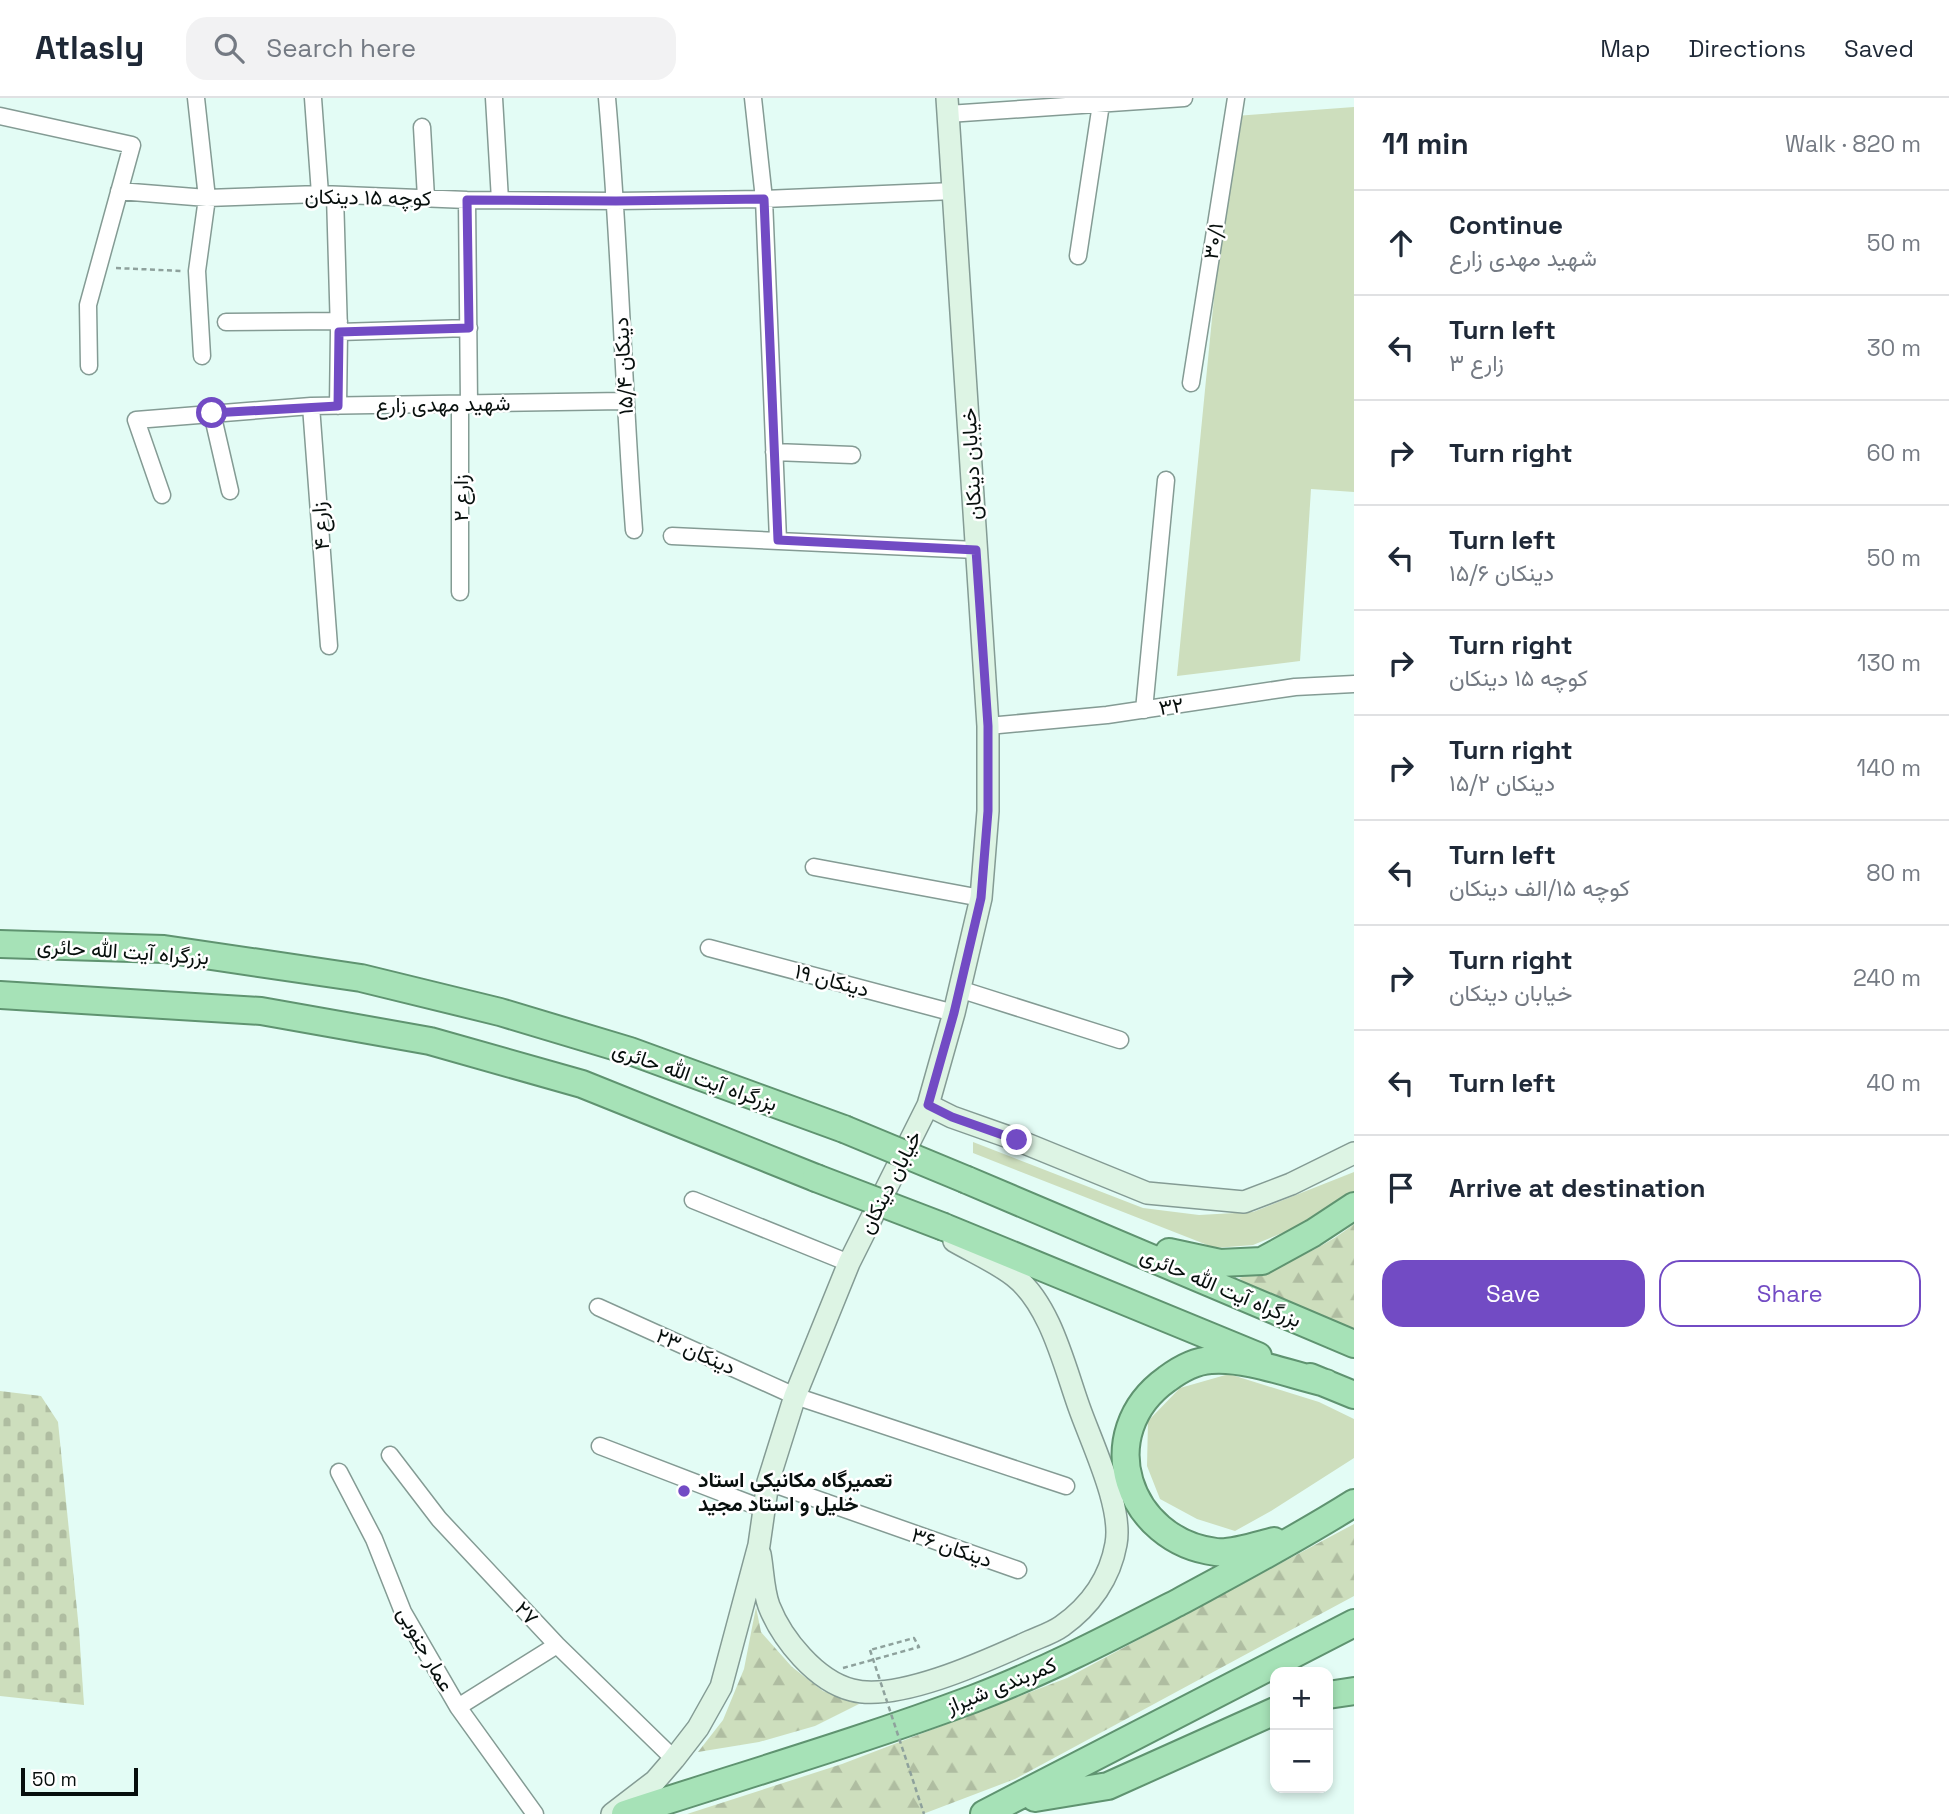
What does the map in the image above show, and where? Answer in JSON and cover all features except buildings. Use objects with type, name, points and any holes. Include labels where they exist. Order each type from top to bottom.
[{"type":"highway","name":"بزرگراه آیت الله حائری","points":[[0,944],[164,949],[361,978],[500,1012],[630,1051],[844,1129],[1354,1344]]},
{"type":"highway","points":[[0,995],[261,1011],[430,1041],[582,1084],[893,1206],[1354,1395]]},
{"type":"highway","points":[[1109,1239],[1220,1263],[1262,1261],[1313,1233],[1354,1206]]},
{"type":"highway","points":[[1303,1535],[1219,1553],[1188,1546],[1164,1533],[1146,1514],[1132,1492],[1126,1475],[1125,1455],[1129,1434],[1153,1388],[1181,1369],[1209,1360],[1235,1361],[1326,1383]]},
{"type":"highway","name":"کمربندی شیراز","points":[[625,1814],[871,1735],[1025,1678],[1098,1645],[1303,1535],[1354,1503]]},
{"type":"highway","points":[[984,1814],[1354,1623]]},
{"type":"highway","points":[[1333,1694],[1354,1691]]},
{"type":"highway","points":[[1013,1801],[1108,1786],[1270,1713]]},
{"type":"main road","name":"خیابان دینکان","points":[[759,1545],[768,1482],[795,1396],[849,1264],[928,1105],[954,1013],[981,898],[988,811],[988,726],[947,106]]},
{"type":"main road","points":[[928,1105],[1147,1194],[1244,1202],[1291,1184],[1354,1153]]},
{"type":"main road","points":[[759,1545],[768,1604],[787,1642],[820,1674],[851,1690],[878,1693],[902,1689],[981,1663],[1061,1627],[1091,1599],[1107,1578],[1116,1542],[1114,1506],[1050,1326],[1034,1297],[1015,1276],[893,1206]]},
{"type":"main road","points":[[612,1814],[655,1781],[674,1759],[698,1728],[721,1687],[759,1545]]},
{"type":"street","points":[[196,98],[207,198],[197,271],[202,356]]},
{"type":"street","points":[[313,98],[327,195],[339,327],[338,406]]},
{"type":"street","points":[[494,98],[500,200]]},
{"type":"street","name":"۱۵/۴ دینکان","points":[[607,98],[616,201],[634,530]]},
{"type":"street","points":[[753,98],[764,199],[778,540]]},
{"type":"street","points":[[947,106],[1101,104],[1184,98]]},
{"type":"street","name":"۳۰/۱","points":[[1191,383],[1236,98]]},
{"type":"street","points":[[1077,256],[1101,104]]},
{"type":"street","points":[[0,116],[132,145],[88,305],[89,366]]},
{"type":"street","points":[[422,127],[426,198]]},
{"type":"street","name":"کوچه ۱۵ دینکان","points":[[119,191],[207,198],[327,195],[616,201],[764,199],[954,191]]},
{"type":"street","name":"۲ زارع","points":[[460,592],[469,328],[467,200]]},
{"type":"street","points":[[226,322],[339,327],[469,328]]},
{"type":"street","name":"شهید مهدی زارع","points":[[162,495],[136,420],[311,407],[625,401]]},
{"type":"street","name":"۴ زارع","points":[[311,407],[329,646]]},
{"type":"street","points":[[212,413],[230,491]]},
{"type":"street","points":[[774,452],[852,455]]},
{"type":"street","points":[[1144,710],[1166,480]]},
{"type":"street","points":[[672,537],[976,550]]},
{"type":"street","name":"۳۲","points":[[988,726],[1107,716],[1296,687],[1354,684]]},
{"type":"street","points":[[814,867],[981,898]]},
{"type":"street","name":"۱۹ دینکان","points":[[709,948],[954,1013]]},
{"type":"street","points":[[959,989],[1120,1040]]},
{"type":"street","points":[[693,1200],[849,1264]]},
{"type":"street","name":"۲۳ دینکان","points":[[598,1307],[795,1396],[1066,1486]]},
{"type":"street","points":[[600,1446],[764,1509]]},
{"type":"street","name":"۲۷","points":[[390,1455],[439,1519],[557,1645],[674,1759]]},
{"type":"street","name":"عمار جنوبی","points":[[340,1472],[374,1539],[403,1612],[458,1707],[535,1814]]},
{"type":"street","name":"۳۶ دینکان","points":[[768,1482],[1018,1570]]},
{"type":"street","points":[[458,1707],[557,1645]]},
{"type":"path","points":[[99,267],[197,271]]},
{"type":"path","points":[[820,1674],[919,1647],[914,1638],[870,1650],[924,1814]]},
{"type":"green space","points":[[1354,107],[1354,492],[1311,489],[1300,661],[1177,676],[1214,298],[1235,116]]},
{"type":"green space","points":[[973,1142],[1143,1208],[1199,1215],[1253,1212],[1354,1172],[1354,1192],[1309,1222],[1253,1245],[1215,1248],[973,1153]]},
{"type":"green space","points":[[1354,1224],[1354,1331],[1250,1287],[1239,1278],[1299,1257]]},
{"type":"green space","points":[[1229,1374],[1319,1402],[1354,1419],[1354,1458],[1235,1531],[1197,1519],[1160,1499],[1147,1466],[1148,1421],[1180,1388]]},
{"type":"green space","points":[[0,1391],[41,1396],[58,1422],[84,1705],[0,1696]]},
{"type":"green space","points":[[1354,1524],[1354,1596],[1015,1779],[923,1814],[687,1814],[842,1764],[1067,1678]]},
{"type":"green space","points":[[756,1607],[761,1632],[792,1667],[823,1691],[859,1704],[815,1726],[759,1742],[698,1752],[723,1720],[744,1669]]},
{"type":"place","name":"تعمیرگاه مکانیکی استاد خلیل و استاد مجید","points":[[684,1491]]},
{"type":"route","points":[[212,413],[338,406],[339,332],[469,328],[467,200],[764,199],[778,540],[976,550],[988,726],[988,811],[981,898],[954,1013],[928,1105],[952,1117],[1017,1140]]}]
